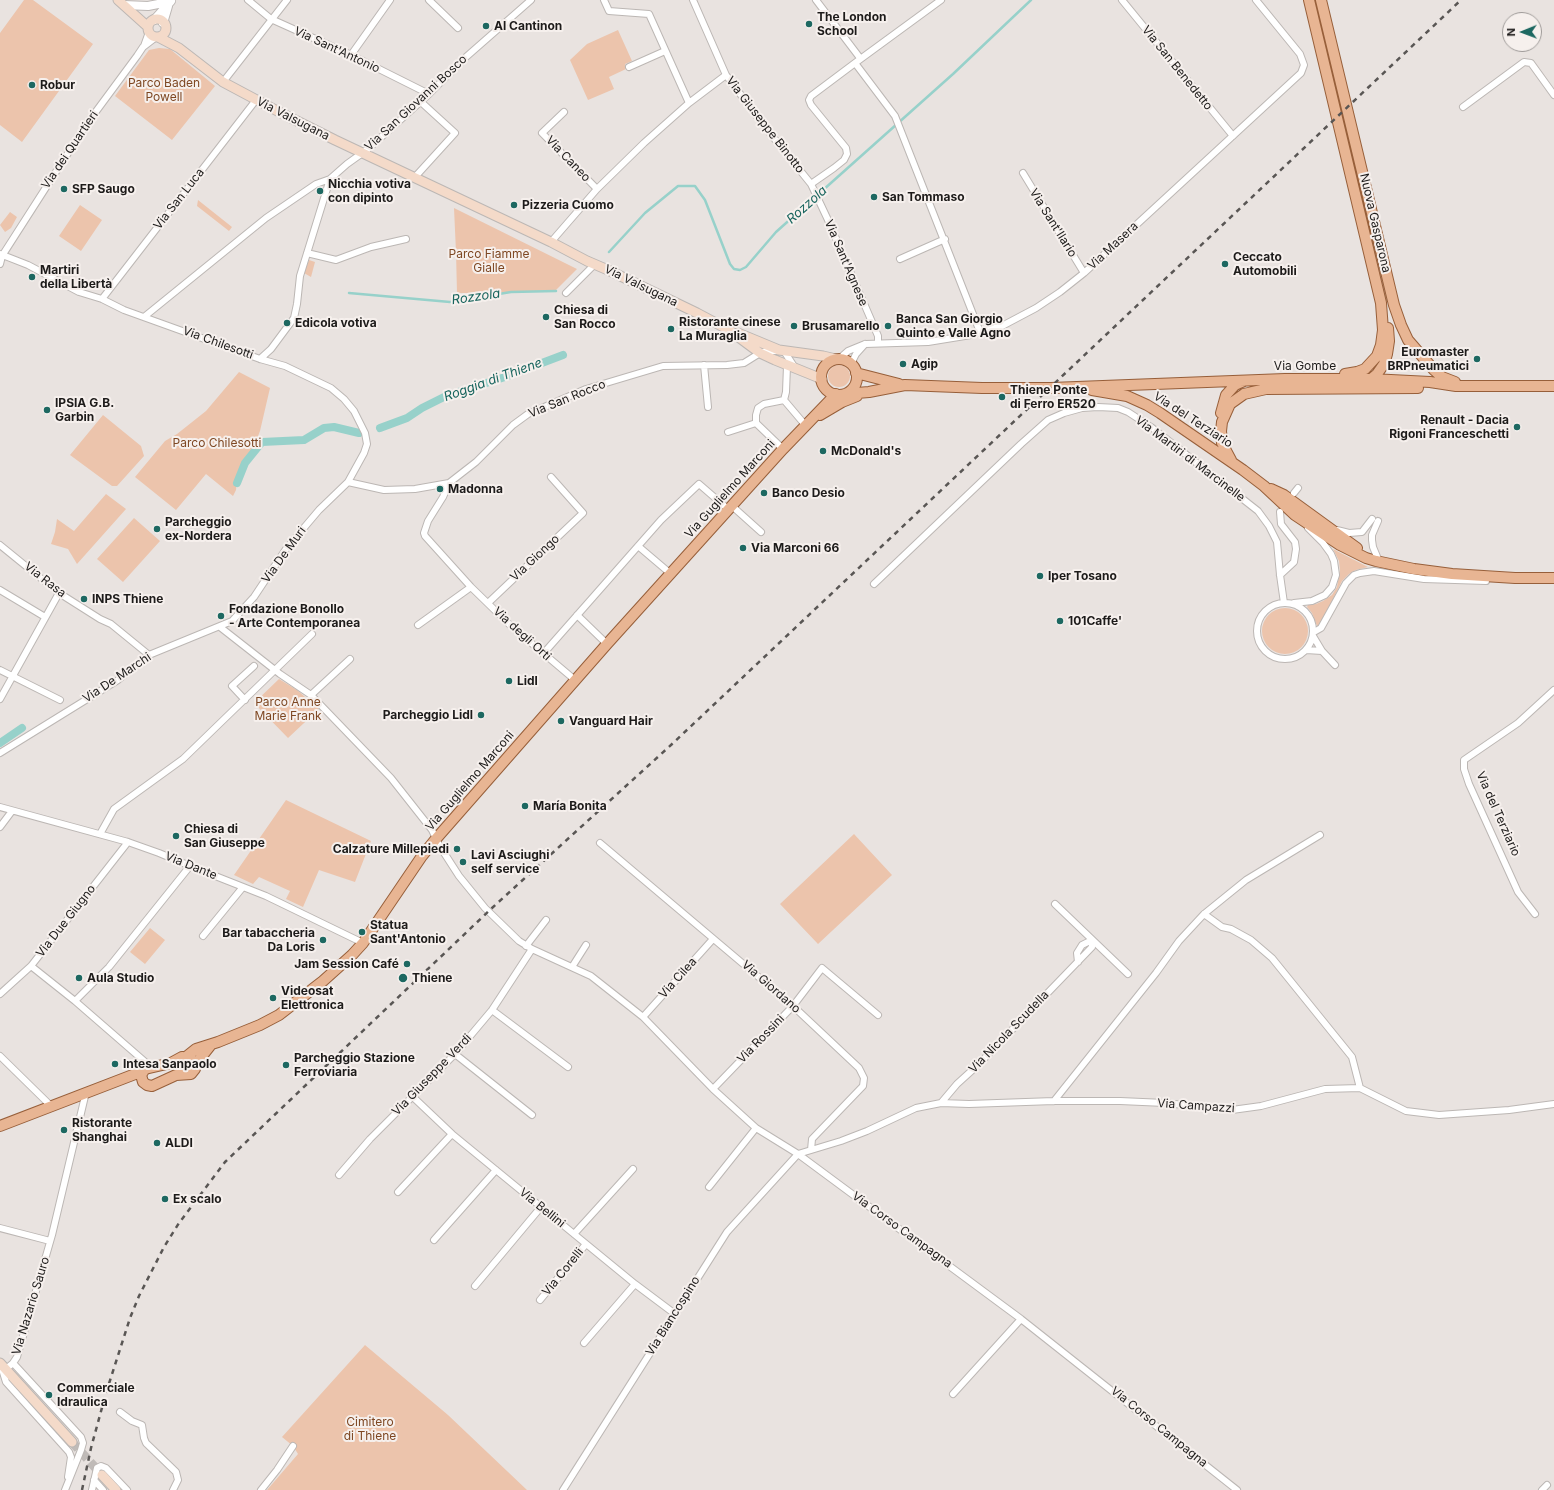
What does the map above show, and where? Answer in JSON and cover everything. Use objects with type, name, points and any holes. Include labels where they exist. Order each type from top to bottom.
[{"type":"main road","name":"Nuova Gasparona","points":[[1285,379],[1348,374],[1365,369],[1377,356],[1381,345],[1383,330],[1381,303],[1309,0]]},
{"type":"main road","name":"Nuova Gasparona","points":[[1321,0],[1394,305],[1401,325],[1408,340],[1434,370],[1442,377],[1461,386]]},
{"type":"main road","points":[[125,5],[153,29],[163,35],[164,25],[159,20],[153,29]]},
{"type":"main road","name":"Via Valsugana","points":[[164,25],[179,48]]},
{"type":"main road","name":"Via Valsugana","points":[[153,29],[223,82],[256,100],[335,140],[551,242],[729,330],[760,353],[823,382]]},
{"type":"main road","points":[[1337,388],[1355,385],[1372,379],[1384,364],[1389,341],[1388,329],[1381,303]]},
{"type":"main road","name":"Via Valsugana","points":[[729,330],[740,333],[782,351],[837,359]]},
{"type":"main road","name":"Via Guglielmo Marconi","points":[[808,424],[823,394],[822,372],[825,366],[837,359],[846,360],[854,368],[880,380],[905,386]]},
{"type":"main road","name":"Via Guglielmo Marconi","points":[[0,1126],[86,1092],[146,1070],[174,1062],[186,1057],[196,1049],[210,1046],[260,1025],[279,1015],[323,981],[363,944],[422,856],[435,840],[607,644],[784,449],[840,394],[850,390],[856,379],[854,368]]},
{"type":"main road","name":"Via Gombe","points":[[1055,388],[1285,379],[1372,379],[1430,382],[1461,386],[1554,386]]},
{"type":"main road","points":[[1232,461],[1225,450],[1220,419],[1226,395],[1235,385],[1246,380]]},
{"type":"main road","points":[[823,382],[828,390],[840,394]]},
{"type":"main road","name":"Via Guglielmo Marconi","points":[[840,394],[869,392],[905,386],[1055,388]]},
{"type":"main road","points":[[1221,431],[1226,411],[1230,404],[1244,394],[1266,389],[1461,386]]},
{"type":"main road","name":"Via del Terziario","points":[[1076,387],[1127,396],[1147,405],[1232,461],[1264,486],[1294,514],[1352,552],[1371,560],[1414,569],[1452,574],[1515,578],[1554,578]]},
{"type":"main road","name":"Via Guglielmo Marconi","points":[[808,424],[842,402],[869,392]]},
{"type":"main road","name":"Via del Terziario","points":[[1264,486],[1284,495],[1331,528],[1349,543],[1388,564]]},
{"type":"main road","points":[[124,1079],[152,1086],[176,1075],[189,1075],[210,1046]]},
{"type":"main road","points":[[186,1057],[192,1059],[195,1065]]},
{"type":"main road","points":[[145,1084],[142,1079],[146,1070]]},
{"type":"main road","points":[[4,1367],[72,1442]]},
{"type":"main road","points":[[98,1478],[116,1490]]},
{"type":"street","name":"Via Sant'Antonio","points":[[248,0],[271,19],[351,55],[430,94]]},
{"type":"street","points":[[223,82],[287,0]]},
{"type":"street","points":[[351,55],[390,0]]},
{"type":"street","points":[[429,0],[458,28]]},
{"type":"street","name":"Via San Giovanni Bosco","points":[[144,317],[266,218],[316,184],[330,179],[363,152],[422,102],[466,57],[531,0]]},
{"type":"street","points":[[604,0],[610,11],[649,14],[689,103]]},
{"type":"street","name":"Via Giuseppe Binotto","points":[[693,0],[726,75],[765,127],[811,184]]},
{"type":"street","points":[[816,0],[860,58]]},
{"type":"street","points":[[811,184],[844,160],[847,154],[846,148],[811,105],[809,100],[811,96],[860,58],[941,0]]},
{"type":"street","name":"Via San Benedetto","points":[[1122,0],[1233,136]]},
{"type":"street","name":"Via Masera","points":[[837,359],[848,351],[865,344],[928,342],[971,335],[1002,326],[1019,318],[1060,292],[1084,273],[1300,73],[1304,65],[1300,54],[1256,0]]},
{"type":"street","points":[[125,5],[148,6],[170,1],[164,25]]},
{"type":"street","name":"Via dei Quartieri","points":[[0,264],[1,255],[86,125],[143,47],[170,1]]},
{"type":"street","points":[[629,67],[666,51]]},
{"type":"street","points":[[1463,107],[1524,62],[1531,63],[1554,95]]},
{"type":"street","points":[[855,63],[896,116],[980,332]]},
{"type":"street","points":[[551,242],[597,189],[644,143],[689,103],[726,75]]},
{"type":"street","name":"Via San Luca","points":[[102,299],[256,100]]},
{"type":"street","points":[[415,177],[455,133],[422,102]]},
{"type":"street","name":"Via Caneo","points":[[564,112],[542,133],[597,189]]},
{"type":"street","name":"Via Sant'Ilario","points":[[1022,173],[1084,273]]},
{"type":"street","points":[[260,359],[271,349],[294,318],[300,276],[330,179]]},
{"type":"street","name":"Via Sant'Agnese","points":[[811,184],[878,336],[878,343]]},
{"type":"street","points":[[307,253],[336,260],[371,247],[406,239]]},
{"type":"street","points":[[900,259],[945,239]]},
{"type":"street","name":"Via Chilesotti","points":[[1,255],[28,265],[79,292],[102,299],[124,310],[260,359],[285,366],[331,388],[344,399],[354,411],[365,433],[367,444],[364,453],[348,482]]},
{"type":"street","name":"Via Valsugana","points":[[566,293],[595,264]]},
{"type":"street","points":[[854,368],[856,354],[865,344]]},
{"type":"street","name":"Via Valsugana","points":[[760,353],[766,351],[782,351]]},
{"type":"street","points":[[782,351],[791,367],[784,400]]},
{"type":"street","name":"Via San Rocco","points":[[348,482],[384,490],[415,489],[449,483],[476,462],[513,425],[528,414],[586,389],[663,366],[727,365],[744,363],[760,353]]},
{"type":"street","points":[[704,365],[708,406]]},
{"type":"street","points":[[784,400],[764,404],[758,408],[756,416],[756,423],[784,449]]},
{"type":"street","points":[[784,400],[808,424]]},
{"type":"street","name":"Via Martiri di Marcinelle","points":[[874,584],[1048,420],[1064,413],[1082,408],[1098,406],[1118,408],[1128,412],[1151,427],[1258,511],[1269,526],[1277,542],[1280,575],[1287,603]]},
{"type":"street","points":[[728,432],[756,423]]},
{"type":"street","name":"Via Giongo","points":[[488,603],[583,513],[551,477]]},
{"type":"street","name":"Via De Muri","points":[[220,627],[232,622],[249,602],[286,549],[319,510],[348,482]]},
{"type":"street","name":"Via degli Orti","points":[[449,483],[443,497],[428,521],[424,533],[425,536],[471,587],[510,625],[542,654],[575,680]]},
{"type":"street","points":[[542,654],[661,520],[699,484],[762,532]]},
{"type":"street","points":[[1280,512],[1281,524],[1295,542],[1296,549],[1294,562],[1280,575]]},
{"type":"street","name":"Via del Terziario","points":[[1287,603],[1312,601],[1325,595],[1332,587],[1336,575],[1334,561],[1328,548],[1294,514]]},
{"type":"street","points":[[1331,528],[1349,533],[1362,532],[1375,520],[1372,540],[1378,559]]},
{"type":"street","name":"Via Rasa","points":[[0,545],[59,593],[100,619],[111,624],[149,655]]},
{"type":"street","points":[[638,546],[671,574]]},
{"type":"street","name":"Via del Terziario","points":[[1313,634],[1321,628],[1343,588],[1350,579],[1354,575],[1366,571],[1442,580],[1491,581],[1515,578]]},
{"type":"street","points":[[418,625],[471,587]]},
{"type":"street","points":[[0,590],[45,617]]},
{"type":"street","points":[[0,699],[59,593]]},
{"type":"street","points":[[1287,603],[1298,606],[1307,614],[1313,624],[1313,634],[1306,650],[1298,657],[1285,659],[1270,655],[1261,645],[1257,630],[1262,616],[1267,610],[1275,605],[1287,603]]},
{"type":"street","points":[[577,615],[607,644]]},
{"type":"street","name":"Via De Marchi","points":[[0,753],[118,680],[149,655],[220,627]]},
{"type":"street","name":"Via Corso Campagna","points":[[220,627],[310,695],[391,778],[432,830],[435,840],[459,876],[485,908],[529,948],[591,976],[643,1017],[713,1089],[756,1128],[798,1154],[1021,1319],[1236,1490]]},
{"type":"street","points":[[100,834],[114,809],[183,759],[312,634]]},
{"type":"street","points":[[1313,634],[1322,651],[1335,665]]},
{"type":"street","points":[[1306,650],[1322,651]]},
{"type":"street","points":[[310,695],[350,659]]},
{"type":"street","points":[[244,700],[232,686],[254,666]]},
{"type":"street","points":[[0,670],[60,700]]},
{"type":"street","name":"Via del Terziario","points":[[1535,914],[1518,892],[1469,784],[1464,768],[1464,760],[1518,723],[1554,690]]},
{"type":"street","name":"Via Dante","points":[[0,807],[128,842],[159,853],[266,896],[363,944]]},
{"type":"street","points":[[0,827],[12,811]]},
{"type":"street","points":[[1054,1101],[1179,942],[1204,914],[1246,880],[1320,835]]},
{"type":"street","name":"Via Due Giugno","points":[[0,994],[31,966],[128,842]]},
{"type":"street","name":"Via Giordano","points":[[600,843],[793,1006],[860,1068],[864,1078],[863,1086],[812,1139],[811,1150]]},
{"type":"street","points":[[75,1001],[109,967],[190,866]]},
{"type":"street","points":[[203,936],[243,887]]},
{"type":"street","points":[[1055,904],[1128,974]]},
{"type":"street","points":[[1204,914],[1222,927],[1231,929],[1251,940],[1272,958],[1352,1057],[1360,1088]]},
{"type":"street","points":[[529,948],[546,920]]},
{"type":"street","name":"Via Cilea","points":[[643,1017],[713,939]]},
{"type":"street","name":"Via Nicola Scudella","points":[[941,1103],[957,1084],[979,1064],[1078,962],[1077,953],[1082,945],[1092,940]]},
{"type":"street","points":[[572,967],[586,945]]},
{"type":"street","name":"Via Giuseppe Verdi","points":[[339,1175],[402,1105],[455,1054],[492,1010],[529,948]]},
{"type":"street","points":[[31,966],[75,1001],[138,1057],[146,1070]]},
{"type":"street","name":"Via Rossini","points":[[713,1089],[793,1006],[822,968],[878,1015]]},
{"type":"street","points":[[492,1010],[568,1067]]},
{"type":"street","points":[[455,1054],[532,1115]]},
{"type":"street","points":[[0,1056],[51,1106]]},
{"type":"street","name":"Via Campazzi","points":[[798,1154],[841,1141],[867,1131],[916,1108],[941,1103],[968,1104],[1054,1101],[1120,1101],[1165,1103],[1232,1110],[1261,1106],[1325,1089],[1360,1088],[1406,1111],[1439,1115],[1509,1110],[1554,1104]]},
{"type":"street","name":"Via Nazario Sauro","points":[[4,1367],[17,1357],[50,1241],[86,1092]]},
{"type":"street","name":"Via Bellini","points":[[412,1097],[452,1134],[635,1284],[675,1314]]},
{"type":"street","points":[[709,1187],[756,1128]]},
{"type":"street","points":[[398,1192],[452,1134]]},
{"type":"street","name":"Via Biancospino","points":[[563,1490],[727,1232],[798,1154]]},
{"type":"street","points":[[434,1240],[496,1170]]},
{"type":"street","points":[[574,1234],[633,1170]]},
{"type":"street","points":[[475,1286],[541,1207]]},
{"type":"street","name":"Via Nazario Sauro","points":[[0,1228],[50,1241]]},
{"type":"street","name":"Via Corelli","points":[[540,1300],[586,1244]]},
{"type":"street","points":[[584,1343],[635,1284]]},
{"type":"street","points":[[953,1394],[1021,1319]]},
{"type":"street","points":[[4,1367],[80,1435],[83,1443],[81,1450],[64,1490]]},
{"type":"street","points":[[4,1367],[6,1382],[69,1452],[69,1471],[64,1490]]},
{"type":"street","points":[[120,1412],[132,1421],[142,1425],[146,1443],[176,1472],[178,1480],[172,1490]]},
{"type":"street","points":[[261,1490],[277,1470],[292,1446]]},
{"type":"street","points":[[69,1452],[74,1453],[81,1450]]},
{"type":"street","points":[[103,1490],[98,1478],[97,1468],[104,1467],[127,1490]]},
{"type":"street","points":[[92,1490],[98,1478]]},
{"type":"green space","name":"Robur","points":[[24,0],[33,0],[93,44],[22,142],[0,125],[0,33]]},
{"type":"green space","points":[[618,30],[632,61],[625,64],[626,69],[609,77],[614,89],[588,100],[570,60],[587,44]]},
{"type":"green space","name":"Parco Baden Powell","points":[[159,48],[170,49],[215,86],[172,140],[115,96],[149,50]]},
{"type":"green space","points":[[198,200],[232,227],[229,231],[197,206]]},
{"type":"green space","points":[[80,205],[102,220],[81,251],[59,236]]},
{"type":"green space","name":"Parco Fiamme Gialle","points":[[454,208],[577,269],[556,290],[507,293],[457,293]]},
{"type":"green space","points":[[10,212],[17,217],[11,228],[5,232],[0,225]]},
{"type":"green space","points":[[309,260],[315,262],[311,277],[304,273]]},
{"type":"green space","points":[[839,365],[847,368],[850,376],[847,384],[839,387],[831,384],[828,376],[831,368]]},
{"type":"green space","name":"Parco Chilesotti","points":[[239,372],[270,388],[260,431],[253,449],[243,462],[237,480],[236,490],[233,496],[206,474],[176,510],[135,477],[165,441],[177,434],[206,411]]},
{"type":"green space","points":[[103,415],[141,446],[144,456],[117,486],[112,486],[70,455]]},
{"type":"green space","points":[[106,494],[126,509],[77,564],[68,549],[51,544],[57,519],[74,531]]},
{"type":"green space","points":[[134,518],[160,541],[123,582],[97,559]]},
{"type":"green space","points":[[1333,549],[1368,567],[1356,570],[1342,581],[1323,619],[1319,626],[1317,626],[1312,613],[1307,607],[1308,605],[1323,601],[1332,595],[1337,587],[1340,570],[1339,561]]},
{"type":"green space","points":[[1285,608],[1298,612],[1304,618],[1308,631],[1304,644],[1298,650],[1285,654],[1272,650],[1266,644],[1262,631],[1266,618],[1272,612]]},
{"type":"green space","name":"Parco Anne Marie Frank","points":[[279,679],[297,690],[319,709],[288,738],[254,703]]},
{"type":"green space","points":[[286,800],[371,841],[355,882],[319,870],[303,907],[286,899],[290,891],[259,877],[253,884],[234,875]]},
{"type":"green space","points":[[854,834],[892,875],[818,944],[780,904]]},
{"type":"green space","points":[[150,928],[165,940],[145,964],[130,952]]},
{"type":"green space","name":"Cimitero di Thiene","points":[[365,1345],[448,1415],[527,1490],[267,1490],[298,1454],[293,1446],[282,1437]]},
{"type":"waterway","name":"Rozzola","points":[[609,252],[645,213],[678,186],[695,186],[705,200],[730,264],[734,269],[740,270],[746,267],[776,232],[953,74],[1031,0]]},
{"type":"waterway","name":"Rozzola","points":[[349,293],[450,302],[511,292],[556,291]]},
{"type":"waterway","name":"Roggia di Thiene","points":[[380,428],[407,418],[422,408],[446,396],[505,377],[563,355]]},
{"type":"waterway","name":"Roggia di Thiene","points":[[237,483],[245,463],[262,442],[304,440],[324,428],[334,427],[359,433]]},
{"type":"waterway","name":"Roggia di Thiene","points":[[0,743],[22,728]]},
{"type":"tunnel","points":[[72,1442],[102,1475]]},
{"type":"railway","points":[[82,1490],[91,1448],[106,1393],[130,1318],[139,1296],[164,1247],[179,1223],[225,1162],[492,908],[671,745],[1461,0]]},
{"type":"place","name":"The London School","points":[[809,24]]},
{"type":"place","name":"Al Cantinon","points":[[486,26]]},
{"type":"place","name":"Robur","points":[[32,85]]},
{"type":"place","name":"SFP Saugo","points":[[64,189]]},
{"type":"place","name":"Nicchia votiva con dipinto","points":[[320,191]]},
{"type":"place","name":"San Tommaso","points":[[874,197]]},
{"type":"place","name":"Pizzeria Cuomo","points":[[514,205]]},
{"type":"place","name":"Ceccato Automobili","points":[[1225,264]]},
{"type":"place","name":"Martiri della Libertà","points":[[32,277]]},
{"type":"place","name":"Chiesa di San Rocco","points":[[546,317]]},
{"type":"place","name":"Edicola votiva","points":[[287,323]]},
{"type":"place","name":"Brusamarello","points":[[794,326]]},
{"type":"place","name":"Banca San Giorgio Quinto e Valle Agno","points":[[888,326]]},
{"type":"place","name":"Ristorante cinese La Muraglia","points":[[671,329]]},
{"type":"place","name":"Euromaster BRPneumatici","points":[[1477,359]]},
{"type":"place","name":"Agip","points":[[903,364]]},
{"type":"place","name":"Thiene Ponte di Ferro ER520","points":[[1002,397]]},
{"type":"place","name":"IPSIA G.B. Garbin","points":[[47,410]]},
{"type":"place","name":"Renault - Dacia Rigoni Franceschetti","points":[[1517,427]]},
{"type":"place","name":"McDonald's","points":[[823,451]]},
{"type":"place","name":"Madonna","points":[[440,489]]},
{"type":"place","name":"Banco Desio","points":[[764,493]]},
{"type":"place","name":"Parcheggio ex-Nordera","points":[[157,529]]},
{"type":"place","name":"Via Marconi 66","points":[[743,548]]},
{"type":"place","name":"Iper Tosano","points":[[1040,576]]},
{"type":"place","name":"INPS Thiene","points":[[84,599]]},
{"type":"place","name":"Fondazione Bonollo - Arte Contemporanea","points":[[221,616]]},
{"type":"place","name":"101Caffe'","points":[[1060,621]]},
{"type":"place","name":"Lidl","points":[[509,681]]},
{"type":"place","name":"Parcheggio Lidl","points":[[481,715]]},
{"type":"place","name":"Vanguard Hair","points":[[561,721]]},
{"type":"place","name":"María Bonita","points":[[525,806]]},
{"type":"place","name":"Chiesa di San Giuseppe","points":[[176,836]]},
{"type":"place","name":"Calzature Millepiedi","points":[[457,849]]},
{"type":"place","name":"Lavi Asciughi self service","points":[[463,862]]},
{"type":"place","name":"Statua Sant'Antonio","points":[[362,932]]},
{"type":"place","name":"Bar tabaccheria Da Loris","points":[[323,940]]},
{"type":"place","name":"Jam Session Café","points":[[407,964]]},
{"type":"place","name":"Aula Studio","points":[[79,978]]},
{"type":"place","name":"Thiene","points":[[403,978]]},
{"type":"place","name":"Videosat Elettronica","points":[[273,998]]},
{"type":"place","name":"Intesa Sanpaolo","points":[[115,1064]]},
{"type":"place","name":"Parcheggio Stazione Ferroviaria","points":[[286,1065]]},
{"type":"place","name":"Ristorante Shanghai","points":[[64,1130]]},
{"type":"place","name":"ALDI","points":[[157,1143]]},
{"type":"place","name":"Ex scalo","points":[[165,1199]]},
{"type":"place","name":"Commerciale Idraulica","points":[[49,1395]]}]
